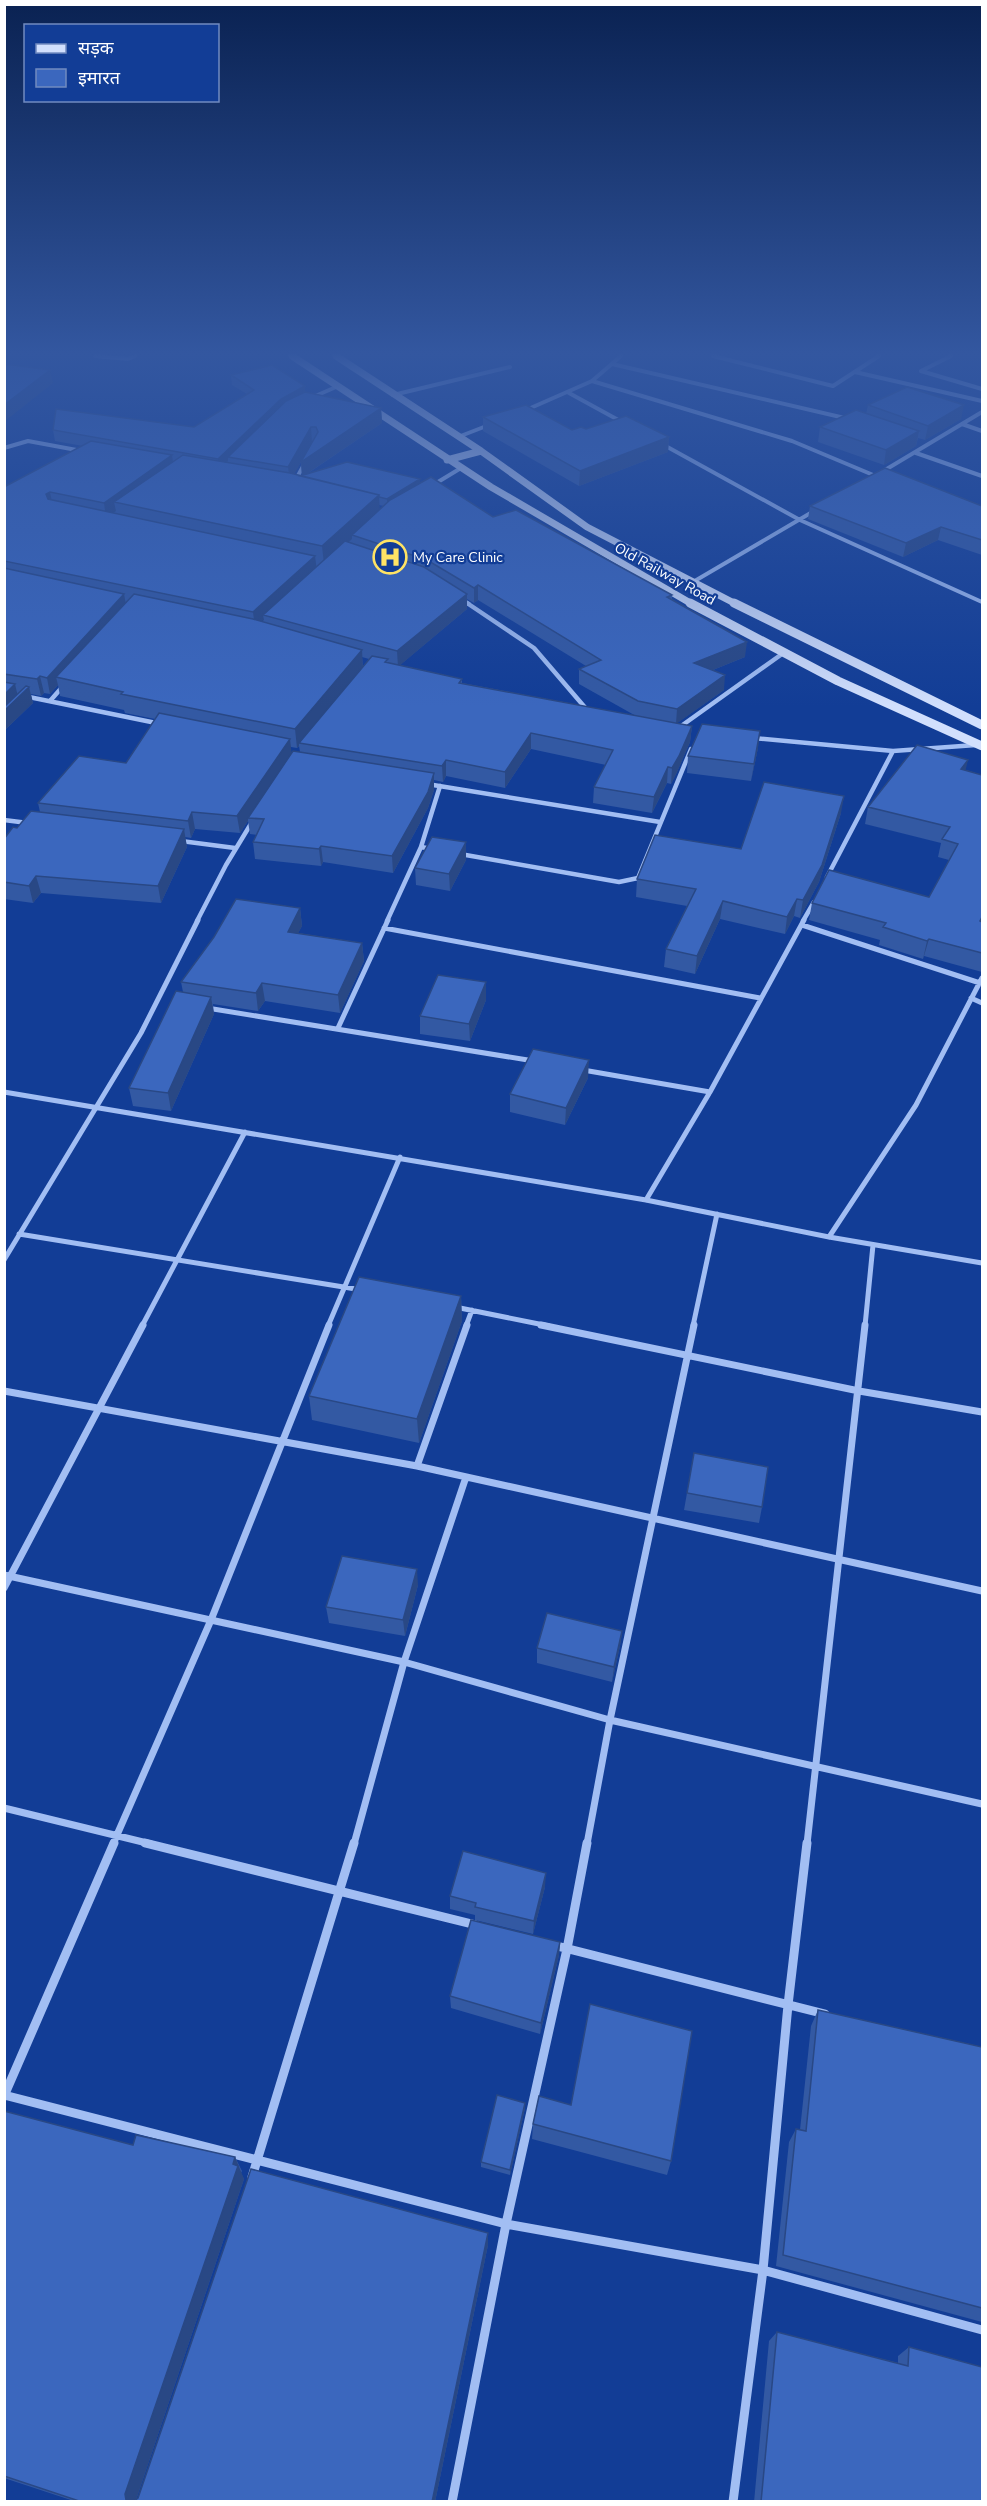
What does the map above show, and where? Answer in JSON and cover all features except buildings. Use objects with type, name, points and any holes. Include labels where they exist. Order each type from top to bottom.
[{"type":"main road","name":"Old Railway Road","points":[[469,473],[600,554],[782,654],[981,746]]},
{"type":"main road","name":"Old Railway Road","points":[[512,473],[587,527],[807,641],[982,725]]},
{"type":"street","points":[[291,487],[299,473]]},
{"type":"street","points":[[424,490],[453,473]]},
{"type":"street","points":[[715,473],[800,520],[982,602]]},
{"type":"street","points":[[868,473],[886,480]]},
{"type":"street","points":[[866,481],[880,473]]},
{"type":"street","points":[[693,582],[819,509]]},
{"type":"street","points":[[460,598],[534,648],[588,711]]},
{"type":"street","points":[[677,729],[782,654]]},
{"type":"street","points":[[50,700],[65,684]]},
{"type":"street","points":[[21,696],[163,724]]},
{"type":"street","points":[[21,706],[29,697]]},
{"type":"street","points":[[577,708],[599,713]]},
{"type":"street","points":[[666,727],[688,731]]},
{"type":"street","points":[[744,737],[892,751],[981,746]]},
{"type":"street","points":[[456,853],[619,882],[632,881],[638,878],[694,742]]},
{"type":"street","points":[[824,884],[892,751]]},
{"type":"street","points":[[418,783],[660,822]]},
{"type":"street","points":[[338,1028],[421,847],[440,786]]},
{"type":"street","points":[[4,1260],[99,1106],[159,1001],[235,848],[254,819]]},
{"type":"street","points":[[4,820],[39,824]]},
{"type":"street","points":[[177,841],[235,848]]},
{"type":"street","points":[[421,847],[444,851]]},
{"type":"street","points":[[646,1200],[710,1092],[818,894]]},
{"type":"street","points":[[802,925],[981,981],[916,1105],[829,1237]]},
{"type":"street","points":[[384,928],[760,998]]},
{"type":"street","points":[[971,998],[982,1003]]},
{"type":"street","points":[[159,1001],[170,1003]]},
{"type":"street","points":[[203,1008],[338,1028],[547,1064]]},
{"type":"street","points":[[571,1068],[710,1092]]},
{"type":"street","points":[[4,1092],[99,1106],[646,1200],[829,1237],[982,1263]]},
{"type":"street","points":[[4,1588],[7,1576],[100,1409],[245,1132]]},
{"type":"street","points":[[400,1157],[211,1620],[5,2095],[506,2224],[763,2270],[982,2330]]},
{"type":"street","points":[[452,2502],[506,2224],[567,1948],[610,1720],[717,1214]]},
{"type":"street","points":[[19,1234],[368,1291]]},
{"type":"street","points":[[734,2502],[763,2270],[788,2005],[859,1391],[873,1245]]},
{"type":"street","points":[[449,1305],[859,1391],[982,1412]]},
{"type":"street","points":[[417,1466],[472,1310]]},
{"type":"street","points":[[4,1391],[466,1476],[839,1561],[982,1591]]},
{"type":"street","points":[[250,2182],[341,1891],[404,1662],[466,1476]]},
{"type":"street","points":[[7,1576],[404,1662],[610,1720],[982,1804]]},
{"type":"street","points":[[4,1808],[488,1928]]},
{"type":"street","points":[[544,1943],[834,2017]]},
{"type":"place","name":"My Care Clinic","points":[[390,557]]}]
